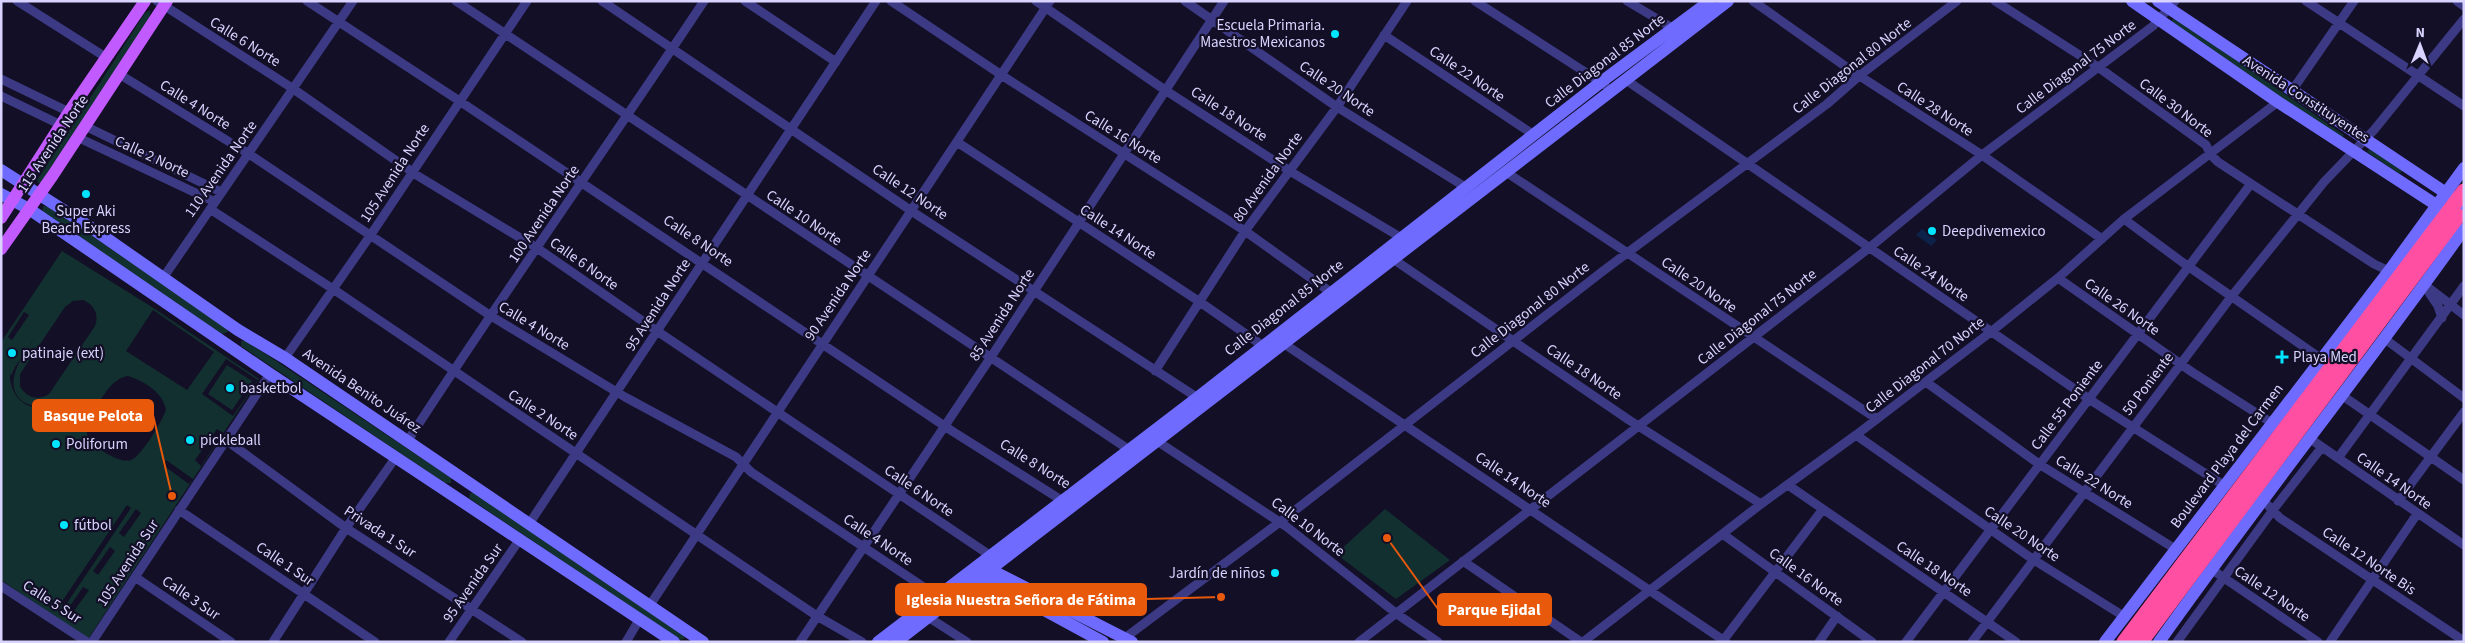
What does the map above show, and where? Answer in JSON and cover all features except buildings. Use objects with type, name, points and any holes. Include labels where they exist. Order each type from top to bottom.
[{"type":"highway","points":[[2427,238],[2446,202],[2464,178]]},
{"type":"highway","points":[[2141,642],[2226,517],[2427,238],[2464,192]]},
{"type":"highway","points":[[2124,642],[2226,517],[2444,236],[2464,207]]},
{"type":"highway","points":[[2444,236],[2464,222]]},
{"type":"main road","name":"115 Avenida Norte","points":[[31,189],[61,125],[145,1]]},
{"type":"main road","name":"Calle Diagonal 85 Norte","points":[[1133,452],[1157,441],[1263,346],[1335,295],[1471,191],[1534,136],[1601,82],[1710,1]]},
{"type":"main road","name":"Calle Diagonal 85 Norte","points":[[1471,191],[1506,172],[1728,1]]},
{"type":"main road","name":"Avenida Constituyentes","points":[[2132,1],[2278,102],[2464,222]]},
{"type":"main road","name":"Avenida Constituyentes","points":[[2158,1],[2172,5],[2291,92],[2445,192],[2464,207]]},
{"type":"main road","name":"115 Avenida Norte","points":[[1,218],[12,202],[31,189],[81,132],[163,3]]},
{"type":"main road","name":"115 Avenida Norte","points":[[1,249],[29,209],[34,179],[71,123],[71,110]]},
{"type":"main road","name":"Boulevard Playa del Carmen","points":[[2106,642],[2320,358],[2389,271],[2464,168]]},
{"type":"main road","name":"Avenida Benito Juárez","points":[[1,170],[238,330],[285,358],[456,476],[650,605],[686,636],[703,642]]},
{"type":"main road","points":[[1,194],[12,202],[29,209],[270,374],[674,642]]},
{"type":"main road","points":[[2159,642],[2262,499],[2343,396],[2464,229]]},
{"type":"main road","name":"Calle Diagonal 85 Norte","points":[[878,642],[991,556],[1067,503],[1201,400],[1283,343],[1335,295],[1393,258],[1406,241]]},
{"type":"main road","points":[[2389,271],[2398,267],[2411,270],[2425,285]]},
{"type":"main road","points":[[228,344],[238,330]]},
{"type":"main road","points":[[443,488],[455,484],[456,476]]},
{"type":"main road","points":[[464,502],[466,490],[476,488]]},
{"type":"main road","name":"Calle Diagonal 85 Norte","points":[[896,642],[986,573],[1067,503]]},
{"type":"main road","points":[[986,573],[1126,640]]},
{"type":"main road","points":[[986,573],[1103,642]]},
{"type":"street","points":[[17,1],[107,58]]},
{"type":"street","name":"Calle 8 Norte","points":[[307,1],[460,101],[944,426],[1067,503]]},
{"type":"street","name":"110 Avenida Norte","points":[[163,278],[353,1]]},
{"type":"street","name":"Calle 10 Norte","points":[[456,1],[627,114],[867,277],[1133,452]]},
{"type":"street","name":"105 Avenida Norte","points":[[285,358],[370,236],[527,1]]},
{"type":"street","name":"Calle 12 Norte","points":[[602,1],[911,210],[1201,400]]},
{"type":"street","name":"100 Avenida Norte","points":[[407,442],[453,371],[704,1]]},
{"type":"street","points":[[745,1],[836,62]]},
{"type":"street","name":"95 Avenida Norte","points":[[529,524],[876,1]]},
{"type":"street","name":"Calle 16 Norte","points":[[890,1],[1000,75],[1245,231],[1335,295]]},
{"type":"street","name":"Calle 18 Norte","points":[[1036,1],[1048,4],[1165,90],[1289,170],[1406,241]]},
{"type":"street","name":"Calle 20 Norte","points":[[1185,1],[1337,107],[1471,191]]},
{"type":"street","name":"85 Avenida Norte","points":[[800,642],[1034,291],[1224,1]]},
{"type":"street","name":"80 Avenida Norte","points":[[1155,371],[1245,231],[1337,107],[1407,1]]},
{"type":"street","points":[[1475,1],[1612,90]]},
{"type":"street","points":[[1628,1],[1674,29]]},
{"type":"street","name":"Calle 28 Norte","points":[[1753,1],[1859,76],[1982,155],[2102,239]]},
{"type":"street","name":"Calle Diagonal 80 Norte","points":[[1126,640],[1404,424],[1627,253],[1827,104],[1859,76],[1958,1]]},
{"type":"street","name":"Calle 30 Norte","points":[[1995,1],[2098,68],[2206,145],[2211,155],[2218,162],[2250,184],[2374,264],[2389,271]]},
{"type":"street","points":[[2306,1],[2464,106]]},
{"type":"street","points":[[2291,92],[2354,1]]},
{"type":"street","points":[[2457,1],[2464,6]]},
{"type":"street","name":"Calle 6 Norte","points":[[163,3],[292,88],[412,171],[537,248],[657,332],[991,556]]},
{"type":"street","name":"90 Avenida Norte","points":[[650,605],[1048,4]]},
{"type":"street","name":"Calle Diagonal 75 Norte","points":[[1359,642],[1530,508],[1753,338],[1982,155],[2098,68],[2159,20],[2172,5]]},
{"type":"street","name":"50 Poniente","points":[[1972,642],[2231,297],[2363,138],[2374,130],[2464,19]]},
{"type":"street","name":"Calle 22 Norte","points":[[1384,36],[1534,136]]},
{"type":"street","name":"Calle 4 Norte","points":[[119,74],[249,154],[491,316],[617,391],[736,457],[751,472],[938,596]]},
{"type":"street","points":[[1,80],[71,110]]},
{"type":"street","name":"Calle 24 Norte","points":[[1626,80],[2089,398],[2225,486]]},
{"type":"street","points":[[1,96],[61,125]]},
{"type":"street","name":"Calle Diagonal 70 Norte","points":[[1582,642],[1724,535],[1761,504],[1856,435],[1992,331],[2058,278],[2124,218],[2211,155],[2278,102]]},
{"type":"street","name":"Calle 2 Norte","points":[[81,132],[221,192]]},
{"type":"street","name":"Calle 2 Norte","points":[[81,132],[212,206],[817,616],[862,642]]},
{"type":"street","name":"Calle 14 Norte","points":[[957,142],[1078,224],[1200,302],[1263,346]]},
{"type":"street","name":"Calle 20 Norte","points":[[1506,172],[1877,419]]},
{"type":"street","name":"Calle 55 Poniente","points":[[1906,642],[2250,184]]},
{"type":"street","points":[[2124,218],[2188,267],[2320,358]]},
{"type":"street","name":"Calle 18 Norte","points":[[1393,258],[1639,426],[1761,504]]},
{"type":"street","name":"Calle 26 Norte","points":[[2058,278],[2180,364],[2272,424]]},
{"type":"street","points":[[2425,285],[2464,315]]},
{"type":"street","points":[[2425,285],[2438,306],[2442,318]]},
{"type":"street","points":[[2338,458],[2464,286]]},
{"type":"street","points":[[2385,339],[2464,398]]},
{"type":"street","name":"Calle 14 Norte","points":[[1283,343],[1530,508],[1724,641]]},
{"type":"street","name":"105 Avenida Sur","points":[[92,642],[270,374]]},
{"type":"street","name":"Calle 22 Norte","points":[[1926,382],[2039,464],[2177,550]]},
{"type":"street","points":[[2343,396],[2464,480]]},
{"type":"street","points":[[2398,502],[2464,412]]},
{"type":"street","name":"Calle 20 Norte","points":[[1856,435],[2034,560],[2125,617]]},
{"type":"street","name":"Calle 14 Norte","points":[[2309,438],[2398,502],[2464,545]]},
{"type":"street","name":"Privada 1 Sur","points":[[226,440],[346,528],[522,642]]},
{"type":"street","name":"Calle 10 Norte","points":[[1157,441],[1280,522],[1397,614],[1438,642]]},
{"type":"street","points":[[2177,642],[2273,510],[2322,447]]},
{"type":"street","points":[[273,642],[346,528],[396,456]]},
{"type":"street","name":"Calle 18 Norte","points":[[1788,485],[2016,642]]},
{"type":"street","name":"Calle 12 Norte Bis","points":[[2262,499],[2280,518],[2464,641]]},
{"type":"street","points":[[1724,641],[1774,571],[1823,509]]},
{"type":"street","name":"Calle 1 Sur","points":[[179,510],[374,642]]},
{"type":"street","points":[[2330,642],[2417,514]]},
{"type":"street","name":"Calle 16 Norte","points":[[1724,535],[1872,642]]},
{"type":"street","name":"95 Avenida Sur","points":[[449,642],[520,539]]},
{"type":"street","points":[[1464,561],[1582,642]]},
{"type":"street","name":"Calle 12 Norte","points":[[2211,569],[2318,642]]},
{"type":"street","name":"Calle 3 Sur","points":[[135,577],[231,642]]},
{"type":"street","name":"Calle 5 Sur","points":[[1,586],[87,642]]},
{"type":"street","points":[[1819,642],[1836,616]]},
{"type":"street","points":[[928,617],[967,642]]},
{"type":"street","points":[[626,642],[639,620]]},
{"type":"green space","points":[[150,10],[150,17],[41,183],[38,183],[37,180],[145,13]]},
{"type":"green space","points":[[2174,17],[2344,135],[2340,139],[2171,22]]},
{"type":"green space","points":[[2370,148],[2403,169],[2400,174],[2367,152]]},
{"type":"green space","points":[[43,206],[49,207],[221,323],[227,328],[228,332],[222,334],[42,213]]},
{"type":"green space","points":[[62,251],[152,307],[259,379],[88,639],[1,580],[1,342]],"holes":[[[83,300],[93,308],[96,314],[95,326],[49,394],[37,398],[29,396],[20,386],[20,374],[65,307],[73,301]],[[153,310],[214,352],[187,390],[126,351]],[[24,312],[29,315],[12,340],[8,337]],[[26,351],[14,376],[16,393],[22,401],[28,404],[39,405],[49,403],[36,407],[30,406],[24,403],[18,398],[11,383],[10,373],[11,376],[15,367]],[[226,359],[258,380],[233,416],[202,394]],[[128,376],[152,388],[161,398],[166,410],[146,445],[131,460],[120,460],[107,454],[91,441],[87,435],[88,422],[109,387],[121,378]],[[217,429],[223,433],[201,466],[195,460]],[[166,460],[193,479],[189,484],[163,465]],[[127,505],[131,508],[65,606],[61,603]],[[136,509],[141,513],[124,537],[119,533]],[[110,547],[115,551],[98,575],[93,571]],[[83,587],[89,590],[72,614],[67,610]]]},
{"type":"green space","points":[[241,341],[246,341],[451,478],[451,483],[445,483],[241,346]]},
{"type":"green space","name":"basketbol","points":[[227,365],[252,381],[232,410],[208,394]]},
{"type":"green space","points":[[470,493],[474,493],[684,635],[684,639],[679,640],[469,498]]},
{"type":"green space","points":[[1385,509],[1450,560],[1396,599],[1336,554]]},
{"type":"water","points":[[1922,229],[1937,240],[1931,246],[1916,235]]},
{"type":"place","name":"Escuela Primaria. Maestros Mexicanos","points":[[1335,34]]},
{"type":"place","name":"Super Aki Beach Express","points":[[86,194]]},
{"type":"place","name":"Deepdivemexico","points":[[1932,231]]},
{"type":"place","name":"patinaje (ext)","points":[[12,353]]},
{"type":"place","name":"Playa Med","points":[[2282,357]]},
{"type":"place","name":"basketbol","points":[[230,388]]},
{"type":"place","name":"pickleball","points":[[190,440]]},
{"type":"place","name":"Poliforum","points":[[56,444]]},
{"type":"place","name":"Basque Pelota","points":[[172,496]]},
{"type":"place","name":"fútbol","points":[[64,525]]},
{"type":"place","name":"Parque Ejidal","points":[[1387,538]]},
{"type":"place","name":"Jardín de niños","points":[[1275,573]]},
{"type":"place","name":"Iglesia Nuestra Señora de Fátima","points":[[1221,597]]}]
